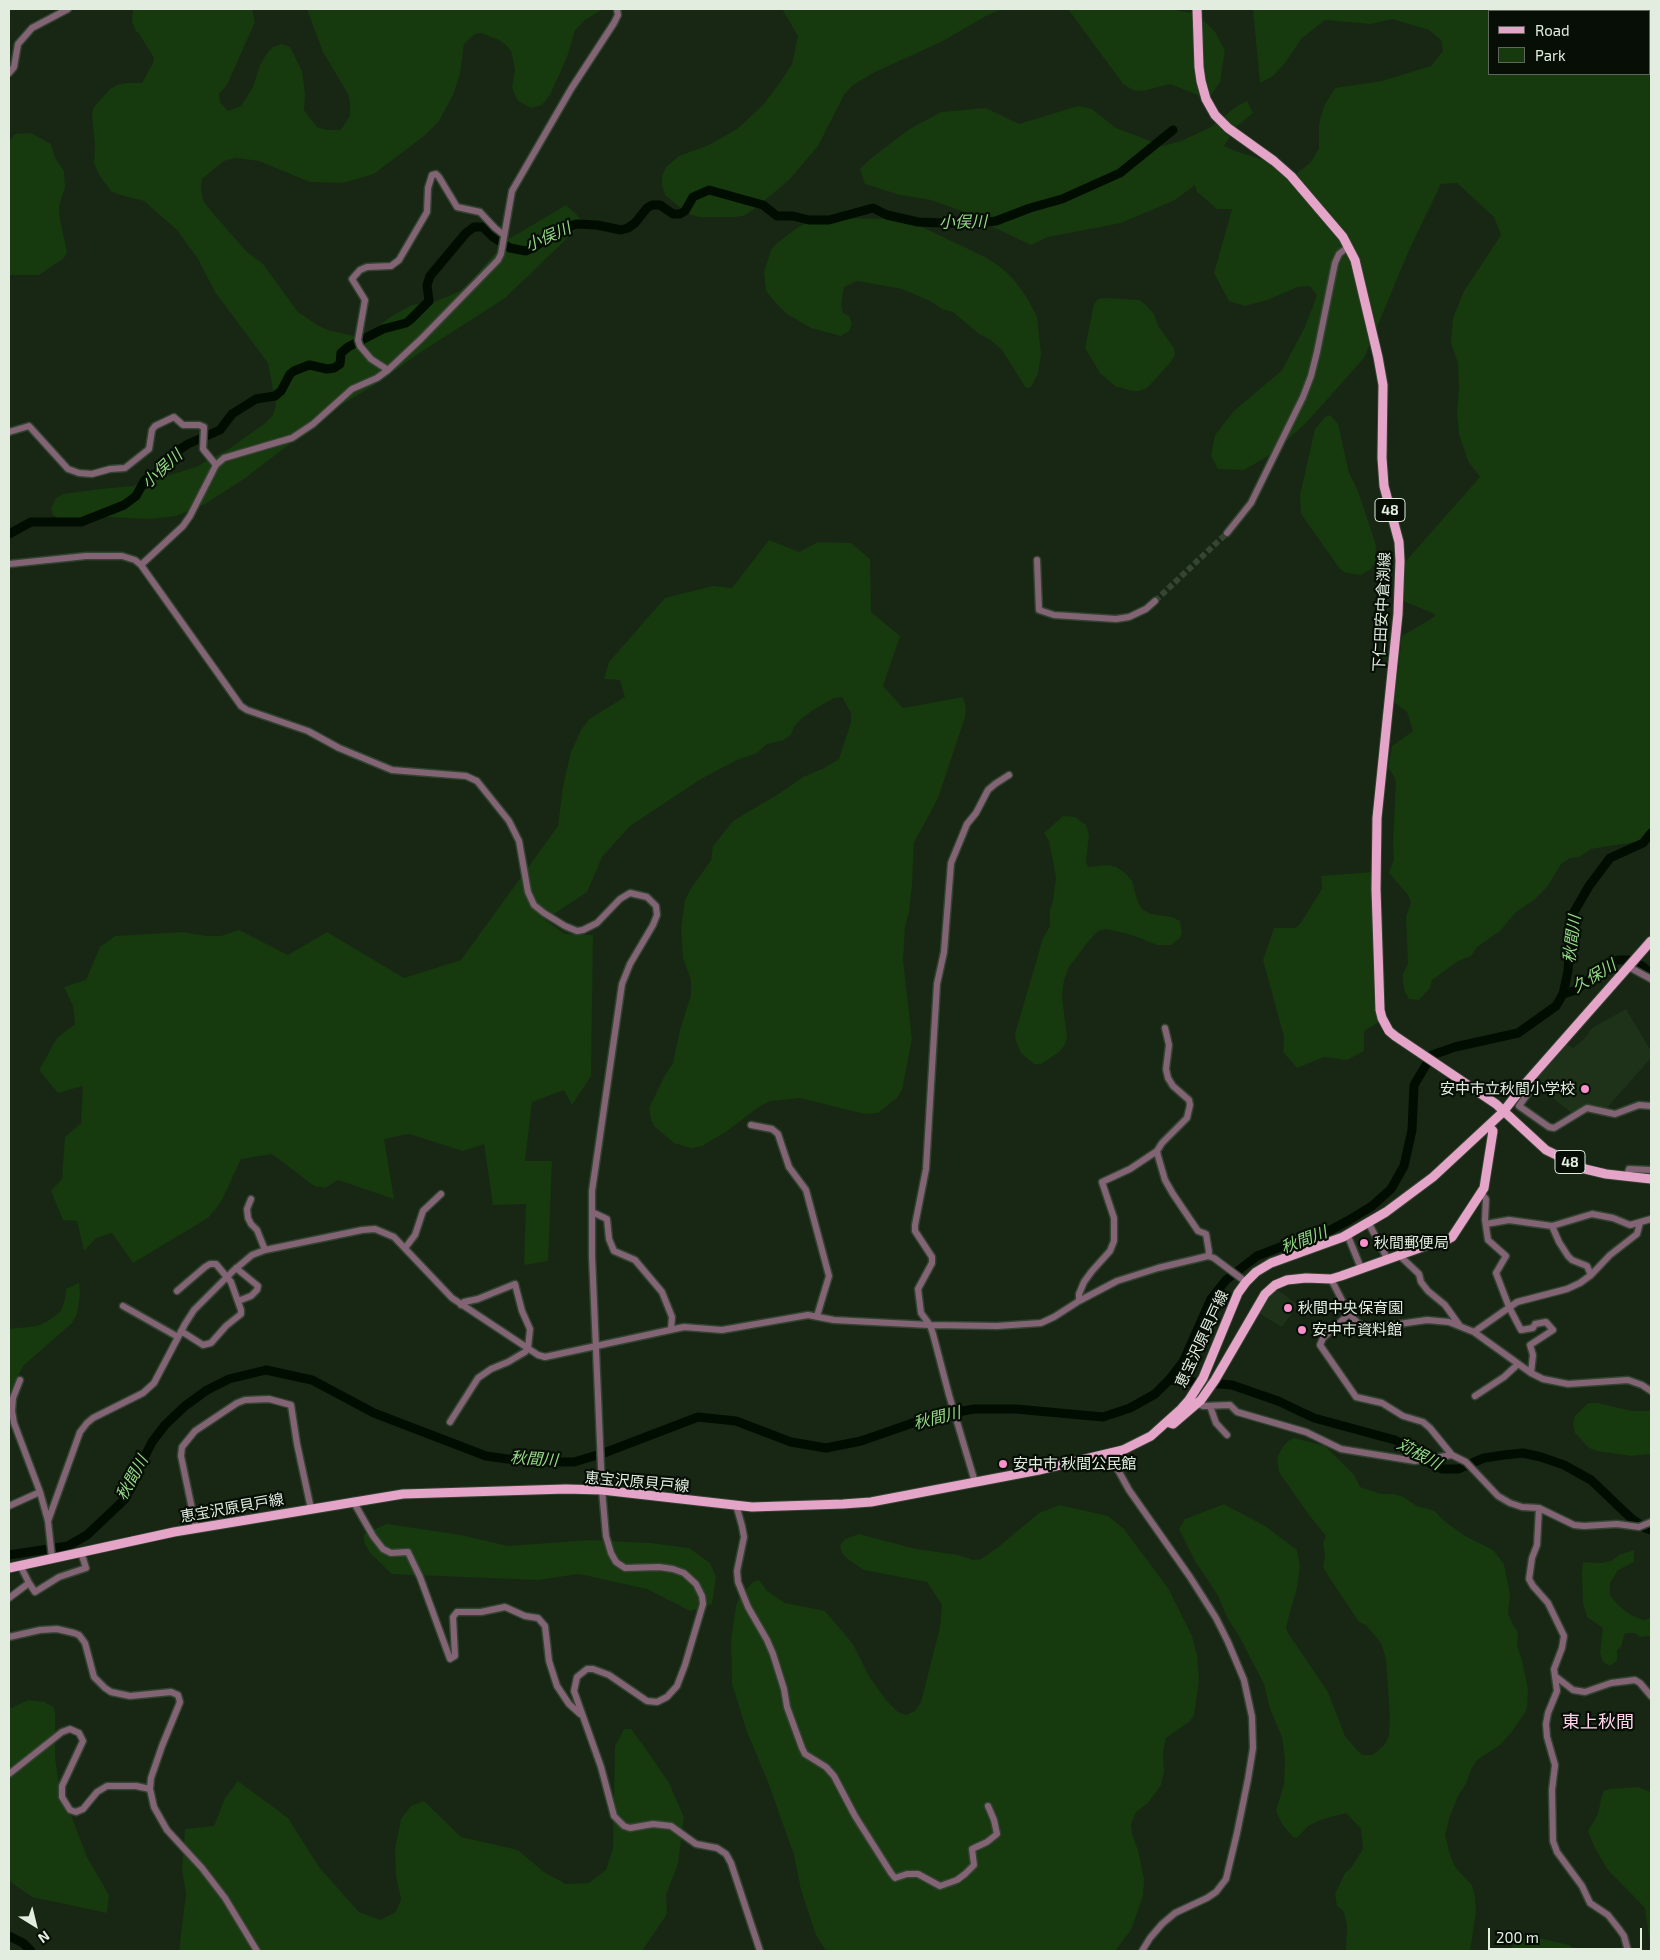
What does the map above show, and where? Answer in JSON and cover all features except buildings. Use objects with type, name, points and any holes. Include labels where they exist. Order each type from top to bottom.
[{"type":"main road","name":"下仁田安中倉渕線","points":[[1197,9],[1201,81],[1206,99],[1215,115],[1228,128],[1283,168],[1304,190],[1349,246],[1361,281],[1383,385],[1382,458],[1384,486],[1400,552],[1398,614],[1377,818],[1376,888],[1380,1010],[1389,1031],[1496,1104],[1503,1112]]},
{"type":"main road","name":"恵宝沢原貝戸線","points":[[9,1568],[52,1556],[81,1552],[196,1528],[403,1494],[566,1489],[602,1490],[752,1507],[872,1502],[1039,1470],[1135,1445],[1150,1436],[1182,1409],[1197,1388],[1243,1280],[1271,1263],[1347,1234],[1413,1193],[1503,1112],[1525,1084],[1651,941]]},
{"type":"main road","name":"48","points":[[1503,1112],[1536,1142],[1565,1160],[1585,1169],[1627,1177],[1651,1179]]},
{"type":"main road","name":"恵宝沢原貝戸線","points":[[1167,1422],[1173,1424],[1198,1404],[1213,1384],[1265,1294],[1271,1288],[1287,1280],[1306,1278],[1331,1279],[1428,1245],[1443,1242],[1452,1237],[1482,1194],[1486,1180],[1492,1131],[1488,1126]]},
{"type":"street","points":[[9,73],[14,67],[18,44],[27,33],[40,23],[68,9]]},
{"type":"street","points":[[141,565],[183,526],[216,465],[224,458],[292,438],[313,424],[352,390],[388,370],[498,260],[509,200],[519,176],[571,88],[614,23],[618,15],[618,9]]},
{"type":"street","points":[[388,370],[371,359],[360,346],[358,340],[365,300],[352,279],[363,268],[391,266],[399,260],[427,212],[428,188],[432,176],[436,174],[439,177],[457,207],[480,212],[504,235]]},
{"type":"street","points":[[1227,533],[1251,503],[1303,397],[1317,352],[1327,294],[1335,263],[1339,254],[1349,246]]},
{"type":"street","points":[[9,432],[29,426],[68,468],[79,473],[92,474],[110,469],[125,468],[149,449],[152,430],[155,426],[174,417],[183,425],[199,425],[204,428],[203,449],[216,465]]},
{"type":"street","points":[[9,564],[86,556],[122,556],[135,560],[141,565],[236,699],[246,710],[308,731],[339,748],[392,770],[466,776],[478,781],[509,821],[515,832],[519,841],[528,892],[534,904],[544,913],[577,931],[597,923],[620,899],[630,894],[647,897],[656,906],[657,915],[653,926],[630,964],[622,984],[595,1170],[592,1212],[602,1490],[606,1536],[610,1553],[616,1562],[625,1568],[659,1567],[684,1573],[696,1584],[702,1596],[703,1604],[685,1665],[677,1686],[671,1694],[657,1702],[647,1701],[609,1675],[587,1669],[574,1682],[574,1691],[601,1767],[611,1808],[618,1821],[630,1828],[653,1824],[671,1826],[696,1844],[717,1848],[726,1854],[731,1863],[760,1951]]},
{"type":"street","points":[[1037,560],[1039,610],[1054,615],[1116,619],[1129,617],[1146,609],[1155,601]]},
{"type":"street","points":[[975,1482],[930,1325],[921,1313],[918,1289],[932,1263],[932,1257],[915,1230],[915,1225],[926,1169],[937,984],[944,952],[951,863],[967,824],[976,813],[988,790],[1009,775]]},
{"type":"street","points":[[1632,963],[1651,979]]},
{"type":"street","points":[[1079,1300],[1079,1294],[1084,1282],[1092,1270],[1110,1251],[1114,1240],[1114,1218],[1102,1182],[1130,1169],[1157,1151],[1170,1132],[1187,1118],[1190,1105],[1189,1100],[1173,1086],[1168,1078],[1166,1069],[1169,1045],[1165,1028]]},
{"type":"street","points":[[1525,1084],[1531,1089],[1519,1106],[1549,1127],[1554,1128],[1587,1108],[1615,1114],[1639,1105],[1651,1106]]},
{"type":"street","points":[[751,1125],[772,1129],[778,1134],[789,1167],[806,1190],[829,1276],[817,1316]]},
{"type":"street","points":[[1157,1151],[1160,1164],[1173,1194],[1198,1231],[1206,1234],[1210,1252],[1208,1256]]},
{"type":"street","points":[[1627,1177],[1629,1168],[1651,1170]]},
{"type":"street","points":[[405,1248],[415,1235],[423,1211],[441,1194]]},
{"type":"street","points":[[1482,1194],[1486,1200],[1488,1240],[1506,1256],[1496,1273],[1509,1307],[1521,1330],[1533,1328],[1535,1324],[1546,1322],[1553,1330],[1530,1345],[1533,1355],[1531,1373]]},
{"type":"street","points":[[251,1199],[247,1209],[248,1218],[257,1230],[265,1250]]},
{"type":"street","points":[[592,1212],[607,1219],[609,1239],[614,1251],[635,1260],[662,1292],[672,1317],[672,1329]]},
{"type":"street","points":[[1486,1224],[1509,1220],[1552,1226],[1592,1214],[1613,1218],[1626,1225],[1651,1219]]},
{"type":"street","points":[[1368,1222],[1388,1260]]},
{"type":"street","points":[[1474,1332],[1509,1307],[1529,1299],[1571,1288],[1591,1275],[1610,1255],[1637,1234],[1640,1223]]},
{"type":"street","points":[[1552,1226],[1568,1256],[1572,1260],[1586,1266],[1591,1275]]},
{"type":"street","points":[[48,1521],[80,1432],[93,1418],[143,1392],[154,1383],[194,1310],[236,1268],[252,1255],[265,1250],[362,1230],[375,1229],[394,1237],[430,1277],[461,1305],[538,1355],[545,1357],[684,1327],[722,1330],[796,1316],[930,1325],[997,1326],[1041,1323],[1060,1314],[1079,1300],[1117,1281],[1158,1268],[1208,1256],[1218,1261],[1243,1280]]},
{"type":"street","points":[[1347,1234],[1361,1268]]},
{"type":"street","points":[[1400,1256],[1419,1274],[1421,1282],[1428,1291],[1445,1305],[1460,1326]]},
{"type":"street","points":[[123,1306],[203,1345],[211,1343],[226,1326],[241,1314],[242,1310],[231,1282],[216,1264],[205,1266],[177,1291]]},
{"type":"street","points":[[236,1268],[258,1286],[251,1296],[238,1301]]},
{"type":"street","points":[[1331,1279],[1349,1314],[1362,1325],[1371,1328],[1437,1320],[1474,1332],[1531,1373],[1558,1383],[1628,1380],[1642,1384],[1651,1391]]},
{"type":"street","points":[[450,1422],[478,1378],[525,1352],[528,1348],[530,1329],[522,1311],[515,1284],[478,1299],[464,1302],[461,1305]]},
{"type":"street","points":[[1349,1314],[1323,1338],[1320,1345],[1356,1397],[1382,1403],[1403,1416],[1423,1422],[1452,1455],[1468,1464],[1498,1496],[1510,1503],[1539,1508],[1574,1525],[1607,1524],[1639,1527],[1651,1522]]},
{"type":"street","points":[[1475,1396],[1504,1377],[1518,1364]]},
{"type":"street","points":[[20,1380],[13,1398],[12,1411],[14,1423],[40,1492],[48,1521],[52,1556]]},
{"type":"street","points":[[196,1528],[181,1456],[182,1447],[195,1431],[237,1403],[245,1400],[270,1399],[292,1405],[297,1444],[311,1509]]},
{"type":"street","points":[[1198,1404],[1203,1406],[1230,1405],[1237,1412],[1306,1432],[1341,1449],[1415,1461],[1452,1455]]},
{"type":"street","points":[[1210,1406],[1216,1423],[1227,1435]]},
{"type":"street","points":[[1111,1452],[1113,1461],[1129,1490],[1190,1577],[1216,1618],[1244,1680],[1252,1717],[1252,1748],[1248,1779],[1226,1879],[1216,1892],[1175,1913],[1162,1924],[1142,1951]]},
{"type":"street","points":[[9,1506],[40,1492]]},
{"type":"street","points":[[353,1501],[373,1536],[383,1549],[391,1553],[407,1551],[410,1554],[430,1601],[450,1659],[455,1656],[453,1618],[457,1612],[480,1612],[505,1607],[525,1616],[538,1618],[545,1626],[549,1661],[557,1686],[568,1704],[581,1714]]},
{"type":"street","points":[[736,1506],[744,1537],[737,1571],[738,1582],[748,1607],[759,1624],[773,1654],[789,1712],[802,1748],[806,1754],[826,1767],[834,1776],[851,1810],[895,1878],[907,1874],[918,1874],[940,1886],[957,1880],[965,1874],[974,1865],[972,1848],[987,1842],[997,1834],[988,1806]]},
{"type":"street","points":[[1539,1508],[1537,1545],[1532,1558],[1529,1579],[1532,1586],[1548,1602],[1563,1633],[1563,1644],[1554,1669],[1557,1691],[1548,1713],[1546,1724],[1548,1744],[1555,1765],[1552,1790],[1553,1841],[1557,1852],[1582,1886],[1590,1903],[1608,1915],[1624,1936],[1628,1951]]},
{"type":"street","points":[[20,1565],[35,1592],[59,1577],[86,1568],[81,1552]]},
{"type":"street","points":[[9,1598],[29,1583]]},
{"type":"street","points":[[9,1636],[57,1629],[74,1633],[79,1635],[85,1644],[92,1672],[97,1682],[111,1692],[130,1696],[147,1696],[171,1692],[177,1694],[180,1702],[154,1767],[150,1789],[154,1808],[161,1822],[187,1854],[213,1880],[238,1917],[257,1951]]},
{"type":"street","points":[[1555,1676],[1573,1690],[1584,1692],[1611,1683],[1635,1680],[1651,1696]]},
{"type":"street","points":[[9,1774],[62,1732],[70,1729],[79,1733],[83,1741],[62,1786],[62,1797],[70,1810],[76,1812],[83,1809],[97,1792],[107,1786],[136,1786],[150,1789]]},
{"type":"shaded area","points":[[1626,1009],[1651,1051],[1651,1058],[1605,1110],[1589,1106],[1573,1114],[1554,1099],[1553,1094],[1536,1085],[1534,1080],[1567,1044],[1573,1048],[1584,1039],[1592,1028]]},
{"type":"shaded area","points":[[1275,1288],[1298,1305],[1282,1327],[1257,1312]]},
{"type":"green space","points":[[133,9],[252,9],[255,22],[227,85],[219,94],[220,102],[228,111],[241,106],[253,87],[260,65],[268,52],[273,47],[282,44],[290,47],[302,71],[305,94],[304,110],[317,127],[327,130],[340,130],[350,116],[348,94],[323,52],[307,9],[603,9],[585,20],[575,30],[567,57],[550,95],[542,105],[531,108],[518,101],[512,88],[515,70],[513,60],[511,51],[506,45],[481,33],[475,34],[464,44],[460,74],[453,95],[439,121],[424,136],[374,174],[343,183],[310,182],[259,161],[236,158],[224,161],[202,179],[203,200],[211,211],[247,252],[263,264],[298,312],[317,325],[328,330],[358,337],[366,336],[390,317],[412,305],[434,302],[460,291],[507,240],[566,205],[581,221],[580,226],[505,298],[418,354],[376,384],[329,412],[313,428],[244,479],[205,504],[176,516],[148,519],[107,517],[67,520],[53,515],[51,509],[56,498],[63,494],[133,486],[196,467],[229,449],[264,424],[273,415],[276,405],[268,363],[215,292],[198,259],[177,230],[144,201],[111,191],[100,176],[94,163],[95,145],[92,114],[94,107],[110,89],[117,85],[142,83],[153,63],[154,58],[138,32],[136,32],[132,21]]},
{"type":"green space","points":[[782,9],[1002,9],[943,41],[873,73],[853,85],[844,95],[818,146],[789,180],[753,210],[743,216],[735,217],[699,217],[688,214],[665,195],[662,176],[666,167],[679,156],[709,145],[737,129],[763,105],[781,81],[792,64],[798,36]]},
{"type":"green space","points":[[1068,9],[1169,9],[1192,13],[1201,18],[1215,32],[1225,50],[1220,82],[1211,95],[1203,97],[1170,84],[1143,91],[1133,90],[1123,84]]},
{"type":"green space","points":[[1253,9],[1651,9],[1651,827],[1641,841],[1591,849],[1579,857],[1570,858],[1561,864],[1547,887],[1534,900],[1516,912],[1500,931],[1477,947],[1471,956],[1458,961],[1432,980],[1430,988],[1419,1000],[1409,999],[1403,983],[1403,974],[1408,964],[1406,917],[1411,902],[1408,895],[1389,873],[1394,859],[1396,783],[1388,767],[1392,746],[1413,731],[1407,712],[1394,702],[1402,636],[1434,617],[1435,614],[1403,601],[1405,562],[1480,477],[1468,461],[1459,434],[1457,413],[1458,363],[1451,343],[1453,318],[1464,291],[1501,235],[1494,217],[1457,183],[1441,184],[1410,248],[1364,358],[1306,423],[1273,453],[1244,470],[1218,469],[1211,456],[1215,435],[1234,411],[1282,370],[1305,327],[1317,295],[1310,286],[1298,287],[1267,300],[1245,306],[1229,301],[1214,273],[1232,209],[1217,209],[1197,192],[1195,185],[1175,200],[1121,223],[1048,237],[1031,245],[972,215],[931,200],[900,195],[865,184],[860,169],[908,130],[941,112],[986,108],[1019,124],[1078,106],[1092,109],[1116,128],[1163,146],[1181,141],[1211,127],[1237,106],[1247,101],[1253,113],[1236,127],[1224,146],[1267,161],[1296,174],[1311,162],[1319,148],[1319,124],[1324,106],[1335,88],[1382,81],[1431,66],[1443,51],[1441,40],[1429,30],[1392,19],[1371,24],[1325,20],[1301,39],[1286,62],[1273,76],[1260,83]]},
{"type":"green space","points":[[15,134],[33,134],[51,144],[55,158],[64,171],[65,187],[59,206],[67,252],[64,258],[39,275],[9,275],[9,141]]},
{"type":"green space","points":[[836,218],[893,219],[920,226],[985,257],[1002,268],[1026,296],[1037,317],[1041,354],[1038,373],[1031,387],[1027,388],[1024,385],[1002,350],[989,339],[979,334],[953,312],[942,309],[930,301],[902,289],[857,281],[844,287],[841,305],[843,313],[849,316],[852,323],[849,331],[841,336],[811,328],[787,314],[766,291],[764,272],[771,250],[798,227],[810,222]]},
{"type":"green space","points":[[1098,299],[1139,300],[1146,305],[1154,314],[1158,326],[1174,348],[1175,355],[1170,363],[1147,388],[1132,391],[1115,386],[1100,373],[1085,348],[1094,304]]},
{"type":"green space","points":[[1330,415],[1338,424],[1349,473],[1358,491],[1376,545],[1375,563],[1371,569],[1361,575],[1346,573],[1340,569],[1301,514],[1300,495],[1315,429],[1325,417]]},
{"type":"green space","points":[[769,540],[799,552],[818,542],[851,543],[870,559],[871,612],[900,636],[883,686],[903,708],[963,697],[966,708],[965,717],[938,798],[914,843],[912,885],[905,927],[903,960],[912,1039],[902,1090],[897,1098],[878,1113],[865,1114],[800,1098],[771,1101],[760,1106],[727,1131],[702,1146],[691,1148],[674,1143],[654,1126],[649,1108],[673,1063],[680,1030],[691,995],[691,980],[683,958],[681,928],[685,900],[711,860],[713,846],[733,821],[803,777],[839,759],[851,722],[851,713],[842,697],[834,698],[801,719],[794,727],[791,735],[783,740],[767,744],[757,753],[737,760],[701,779],[630,826],[602,857],[587,892],[545,920],[565,934],[593,935],[591,1076],[572,1105],[564,1090],[532,1102],[525,1161],[552,1161],[548,1261],[524,1265],[526,1204],[493,1205],[484,1144],[463,1151],[409,1134],[384,1139],[394,1199],[338,1180],[325,1188],[314,1186],[272,1154],[241,1159],[221,1202],[208,1218],[133,1263],[112,1233],[96,1238],[84,1251],[77,1221],[63,1220],[51,1191],[62,1179],[65,1137],[81,1123],[83,1086],[58,1093],[39,1070],[57,1038],[75,1024],[73,1006],[64,987],[86,980],[100,947],[115,936],[182,932],[221,936],[239,930],[288,955],[327,932],[404,978],[461,960],[558,826],[563,786],[571,752],[581,730],[589,719],[625,697],[620,680],[604,679],[609,662],[665,598],[713,586],[732,588]]},
{"type":"green space","points":[[1063,816],[1075,817],[1086,825],[1089,836],[1086,862],[1088,867],[1108,865],[1116,867],[1125,873],[1132,881],[1138,903],[1143,910],[1151,914],[1172,917],[1180,921],[1182,932],[1180,938],[1171,945],[1157,945],[1132,935],[1106,929],[1098,931],[1069,967],[1064,980],[1062,996],[1067,1038],[1064,1046],[1059,1052],[1041,1064],[1034,1064],[1021,1053],[1015,1034],[1043,938],[1050,926],[1050,909],[1056,877],[1049,841],[1044,833]]},
{"type":"green space","points":[[1372,872],[1379,1022],[1364,1031],[1364,1051],[1347,1060],[1324,1057],[1297,1068],[1283,1052],[1284,1037],[1263,960],[1274,928],[1295,928],[1300,924],[1322,889],[1321,876]]},
{"type":"green space","points":[[79,1283],[80,1295],[77,1314],[72,1323],[23,1366],[9,1395],[9,1329],[37,1326],[48,1321],[61,1311],[66,1289]]},
{"type":"green space","points":[[1588,1403],[1598,1403],[1632,1411],[1651,1411],[1651,1454],[1631,1456],[1589,1448],[1575,1433],[1573,1424],[1575,1416]]},
{"type":"green space","points":[[1294,1438],[1325,1446],[1354,1475],[1360,1487],[1381,1494],[1394,1494],[1403,1497],[1417,1506],[1435,1511],[1443,1520],[1465,1536],[1493,1550],[1504,1564],[1510,1595],[1508,1613],[1518,1632],[1517,1646],[1528,1689],[1527,1707],[1525,1713],[1500,1745],[1477,1760],[1458,1796],[1445,1835],[1451,1858],[1456,1868],[1472,1885],[1475,1897],[1476,1912],[1470,1951],[1346,1951],[1347,1926],[1344,1912],[1337,1906],[1335,1894],[1345,1873],[1351,1868],[1363,1849],[1361,1829],[1346,1813],[1323,1819],[1308,1826],[1297,1838],[1293,1837],[1282,1824],[1276,1811],[1284,1784],[1285,1760],[1282,1737],[1270,1709],[1264,1684],[1228,1619],[1217,1594],[1195,1561],[1179,1529],[1185,1519],[1224,1504],[1265,1526],[1297,1550],[1300,1566],[1297,1588],[1286,1627],[1288,1633],[1328,1692],[1345,1736],[1362,1755],[1372,1755],[1379,1750],[1385,1744],[1389,1735],[1390,1716],[1386,1659],[1381,1643],[1366,1625],[1359,1622],[1323,1567],[1325,1556],[1323,1543],[1326,1536],[1279,1472],[1277,1458],[1282,1448],[1288,1441]]},
{"type":"green space","points":[[1060,1505],[1108,1516],[1124,1529],[1168,1588],[1192,1636],[1197,1655],[1199,1680],[1194,1715],[1190,1721],[1166,1738],[1163,1752],[1164,1772],[1161,1785],[1148,1803],[1136,1812],[1131,1824],[1144,1879],[1143,1896],[1131,1930],[1115,1951],[826,1951],[816,1935],[801,1890],[794,1855],[768,1782],[747,1732],[732,1684],[731,1640],[736,1606],[740,1596],[753,1582],[759,1580],[767,1591],[785,1603],[825,1611],[853,1644],[870,1678],[886,1700],[898,1712],[906,1715],[915,1711],[921,1702],[940,1627],[942,1605],[927,1582],[864,1570],[849,1560],[842,1553],[840,1546],[845,1539],[859,1534],[916,1549],[958,1555],[973,1560],[981,1559],[1039,1513]]},
{"type":"green space","points":[[387,1524],[461,1535],[508,1546],[590,1540],[651,1543],[689,1548],[710,1563],[716,1577],[712,1604],[690,1611],[647,1589],[579,1574],[537,1580],[392,1574],[370,1553],[364,1542],[364,1534]]},
{"type":"green space","points":[[1634,1550],[1634,1562],[1618,1570],[1610,1583],[1610,1595],[1618,1605],[1631,1615],[1643,1620],[1651,1618],[1651,1636],[1640,1637],[1635,1633],[1625,1633],[1621,1647],[1617,1650],[1617,1661],[1610,1666],[1603,1662],[1600,1653],[1603,1628],[1587,1617],[1583,1603],[1583,1562],[1601,1563],[1611,1561],[1619,1555]]},
{"type":"green space","points":[[28,1700],[45,1702],[53,1707],[55,1712],[55,1758],[59,1784],[87,1857],[109,1895],[107,1913],[32,1897],[9,1881],[9,1709]]},
{"type":"green space","points":[[624,1729],[631,1729],[646,1749],[669,1783],[684,1817],[678,1864],[666,1895],[667,1914],[642,1951],[179,1951],[186,1894],[182,1870],[185,1829],[214,1826],[225,1798],[238,1781],[288,1818],[319,1867],[359,1912],[380,1920],[396,1912],[401,1899],[396,1876],[395,1849],[401,1819],[411,1806],[424,1801],[461,1837],[518,1850],[544,1872],[566,1884],[589,1883],[606,1870],[613,1848],[615,1746]]},
{"type":"green space","points":[[1638,1787],[1651,1792],[1651,1951],[1645,1908],[1607,1869],[1588,1831],[1598,1814],[1604,1791]]},
{"type":"green space","points":[[1534,1937],[1569,1945],[1578,1951],[1510,1951],[1513,1945],[1523,1939]]},
{"type":"waterway","name":"小俣川","points":[[9,534],[31,522],[81,522],[124,505],[136,496],[145,480],[166,467],[179,450],[220,430],[232,414],[256,399],[275,396],[281,391],[290,374],[294,371],[309,365],[327,369],[334,368],[340,364],[341,353],[348,347],[383,329],[406,323],[429,301],[427,285],[430,276],[466,233],[474,227],[483,227],[493,237],[510,248],[526,251],[559,231],[576,224],[597,225],[621,230],[628,228],[652,205],[660,205],[673,214],[680,214],[685,211],[693,197],[709,190],[763,205],[777,216],[793,216],[809,220],[829,220],[873,208],[887,215],[918,222],[968,224],[996,221],[1030,208],[1062,199],[1120,173],[1173,130]]},
{"type":"waterway","name":"秋間川","points":[[9,1555],[68,1546],[87,1535],[124,1500],[134,1483],[138,1470],[152,1442],[165,1425],[185,1406],[207,1390],[229,1379],[266,1370],[312,1380],[374,1413],[486,1456],[554,1462],[574,1462],[604,1453],[698,1417],[736,1421],[791,1442],[826,1448],[861,1441],[930,1417],[974,1409],[1016,1409],[1103,1417],[1130,1408],[1155,1394],[1183,1362],[1211,1299],[1226,1280],[1257,1256],[1283,1246],[1316,1238],[1349,1220],[1372,1206],[1391,1189],[1404,1166],[1412,1130],[1414,1085],[1432,1055],[1455,1047],[1518,1033],[1556,1006],[1563,994],[1568,971],[1574,912],[1589,886],[1610,858],[1643,843],[1651,833]]},
{"type":"waterway","name":"久保川","points":[[1563,994],[1576,990],[1607,965],[1618,960],[1628,960],[1642,966],[1651,973]]},
{"type":"waterway","name":"苅根川","points":[[1169,1380],[1232,1385],[1278,1401],[1314,1418],[1395,1440],[1408,1446],[1431,1464],[1442,1469],[1458,1469],[1484,1458],[1504,1455],[1523,1453],[1541,1457],[1564,1465],[1591,1480],[1632,1519],[1651,1530]]},
{"type":"waterway","points":[[9,1936],[23,1943],[31,1951]]},
{"type":"tunnel","points":[[1155,601],[1227,533]]},
{"type":"place","name":"安中市立秋間小学校","points":[[1585,1089]]},
{"type":"place","name":"秋間郵便局","points":[[1364,1243]]},
{"type":"place","name":"秋間中央保育園","points":[[1288,1308]]},
{"type":"place","name":"安中市資料館","points":[[1302,1330]]},
{"type":"place","name":"安中市 秋間公民館","points":[[1003,1464]]},
{"type":"district","name":"東上秋間","points":[[1598,1722]]}]
